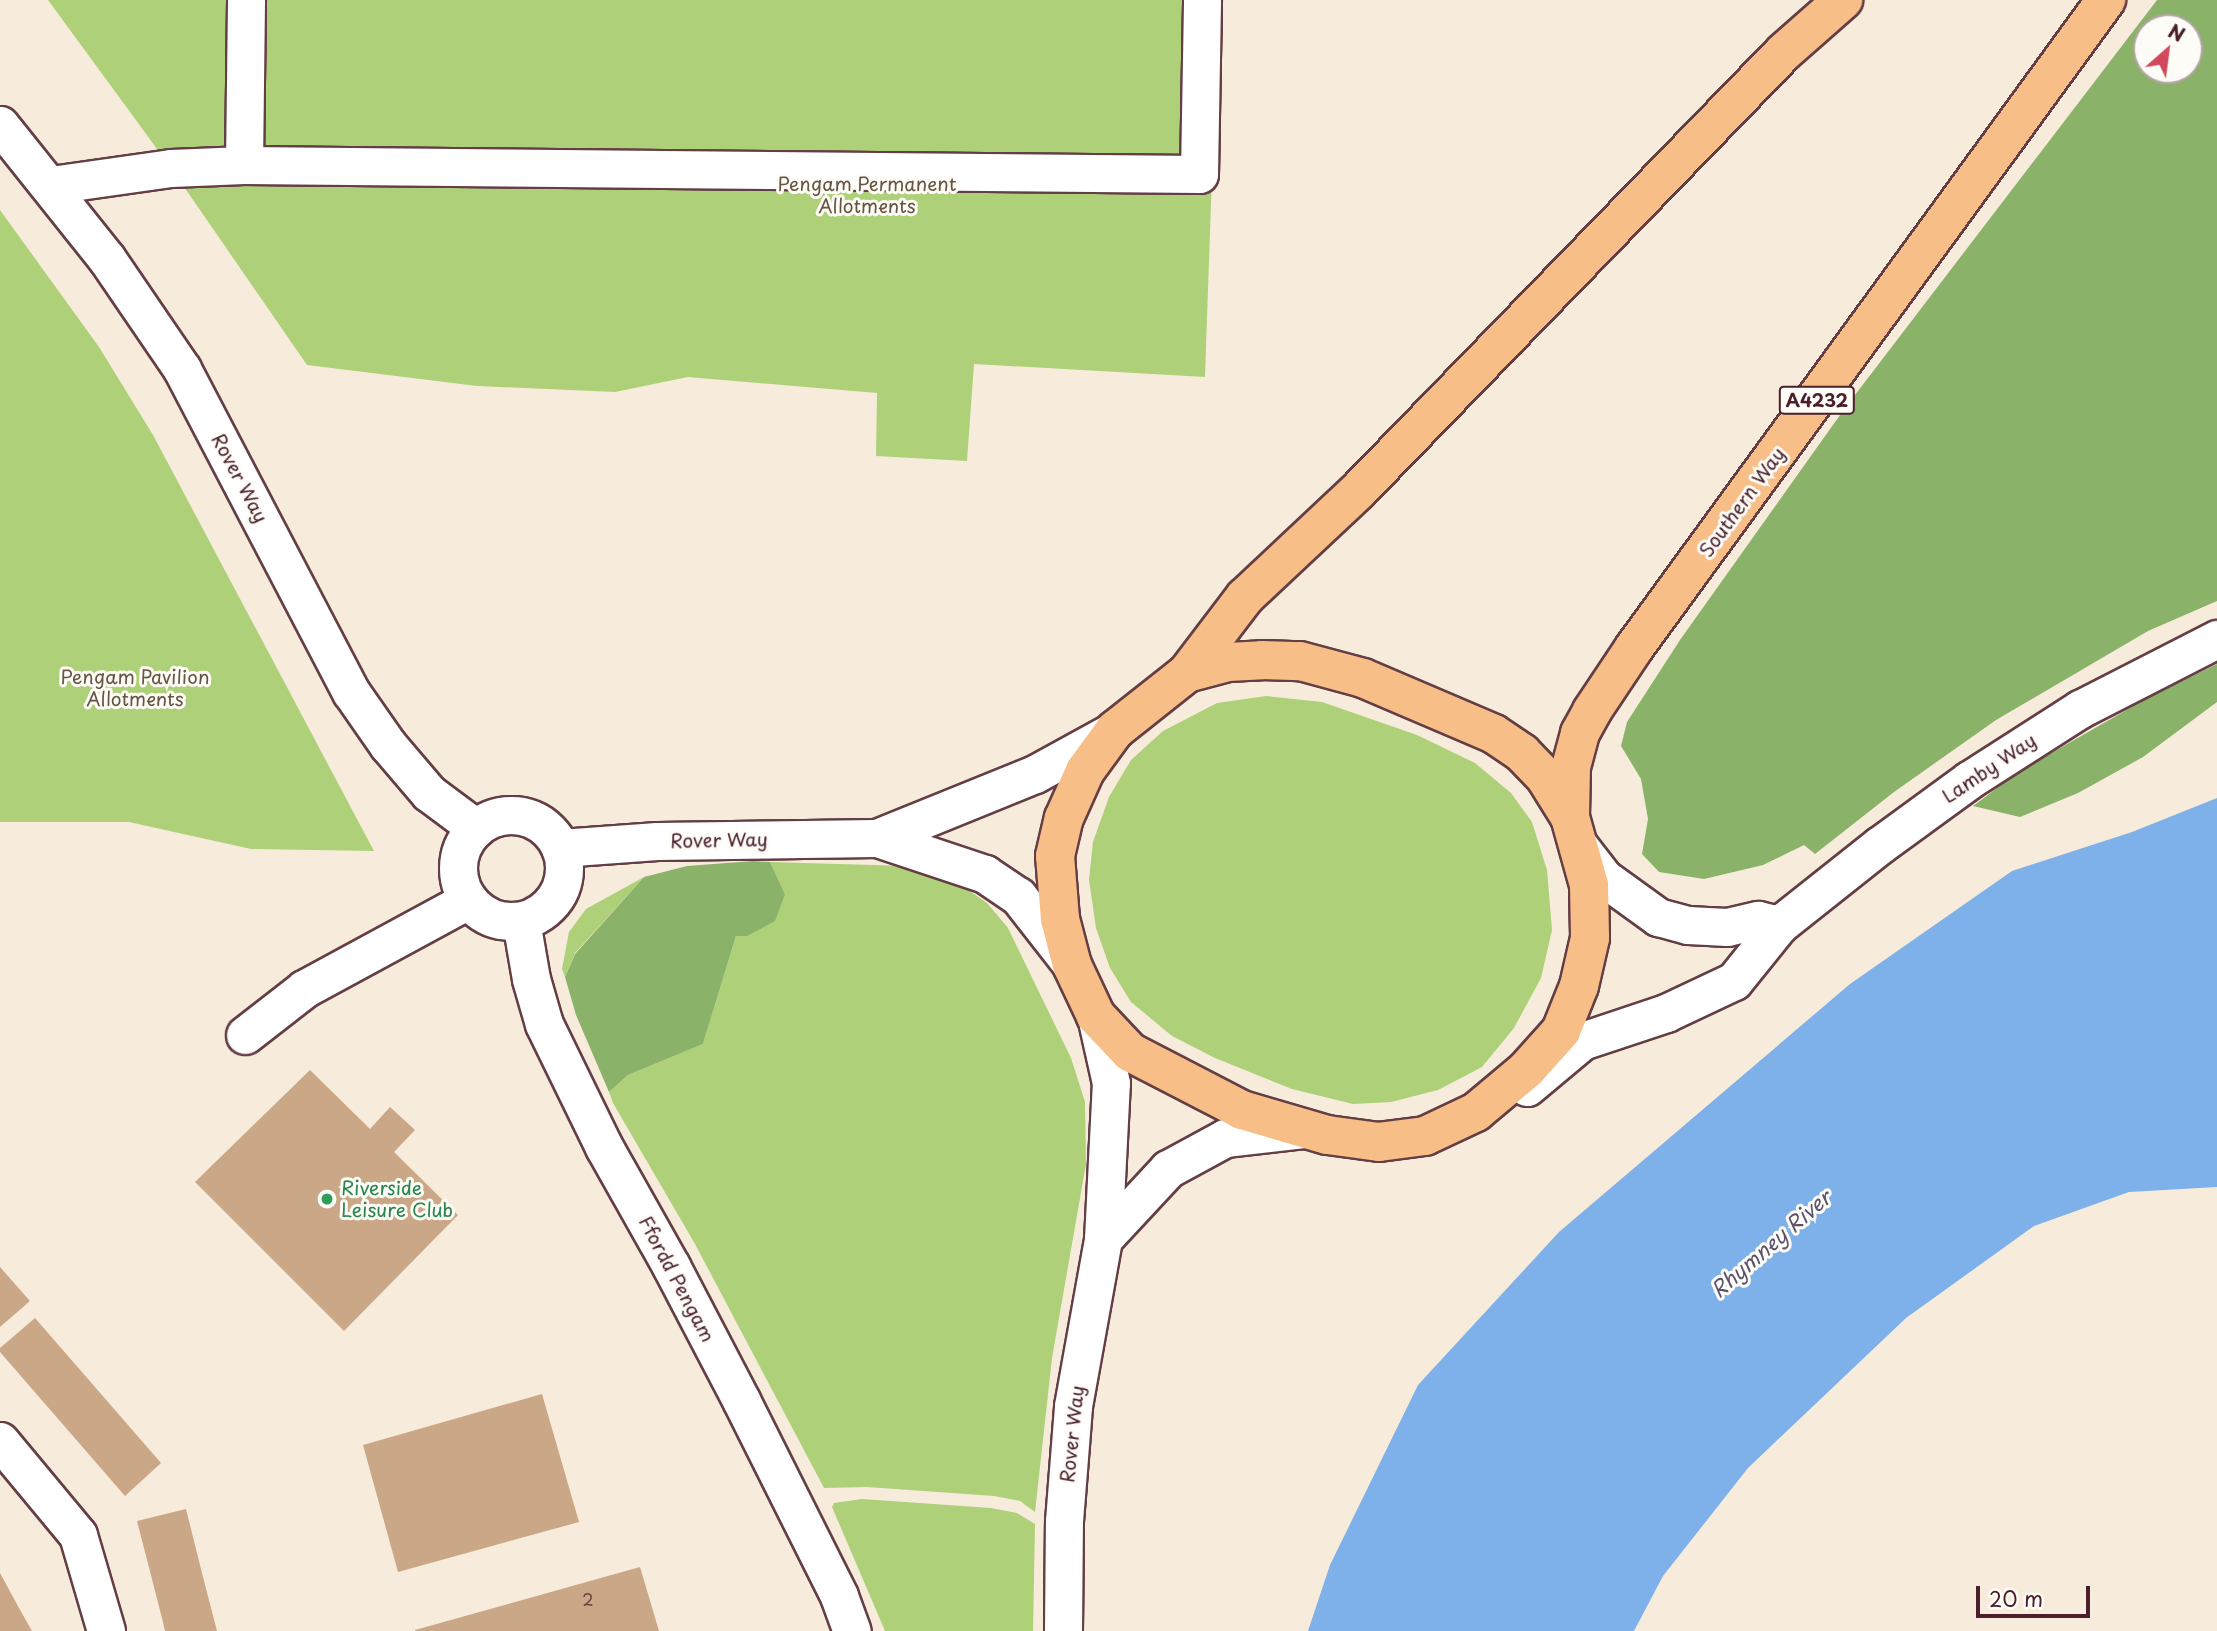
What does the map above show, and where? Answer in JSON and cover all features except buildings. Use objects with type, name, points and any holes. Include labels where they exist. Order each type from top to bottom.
[{"type":"main road","points":[[1187,673],[1228,662],[1300,661],[1363,678],[1494,734],[1522,753],[1545,777],[1575,831],[1589,885],[1590,938],[1579,985],[1561,1031],[1526,1070],[1476,1112],[1424,1136],[1379,1142],[1307,1129],[1242,1110],[1130,1052],[1096,1016],[1072,965],[1060,919],[1055,856],[1064,818],[1085,771],[1115,730],[1187,673],[1245,597],[1357,492],[1784,52],[1843,0]]},
{"type":"main road","name":"Southern Way","points":[[1575,831],[1571,766],[1580,733],[1592,711],[2106,0]]},
{"type":"street","points":[[244,165],[246,0]]},
{"type":"street","points":[[51,185],[171,168],[244,165],[1199,174],[1202,0]]},
{"type":"street","name":"Rover Way","points":[[0,125],[51,185],[107,259],[183,369],[351,692],[388,745],[429,793],[476,828]]},
{"type":"street","name":"Lamby Way","points":[[1476,1112],[1531,1084],[1582,1041],[1666,1013],[1734,981],[1779,925],[1880,845],[1969,780],[2080,709],[2217,639]]},
{"type":"street","points":[[877,838],[1035,774],[1115,730]]},
{"type":"street","points":[[516,815],[542,825],[561,848],[563,879],[558,894],[549,906],[521,921],[492,918],[468,900],[461,886],[459,855],[476,828],[488,820],[516,815]]},
{"type":"street","points":[[1575,831],[1604,878],[1658,917],[1688,925],[1727,927],[1758,920],[1779,925]]},
{"type":"street","points":[[877,838],[985,874],[1018,896],[1072,965]]},
{"type":"street","name":"Rover Way","points":[[561,848],[657,841],[877,838]]},
{"type":"street","points":[[245,1035],[304,989],[468,900]]},
{"type":"street","name":"Ffordd Pengam","points":[[521,921],[531,979],[544,1024],[604,1147],[671,1266],[741,1400],[839,1596],[852,1631]]},
{"type":"street","name":"Rover Way","points":[[1063,1631],[1064,1521],[1073,1406],[1089,1304],[1103,1238],[1111,1083],[1096,1016]]},
{"type":"street","points":[[1103,1238],[1168,1169],[1224,1138],[1307,1129]]},
{"type":"street","points":[[0,1441],[78,1535],[106,1631]]},
{"type":"green space","name":"Pengam Permanent Allotments","points":[[48,0],[1218,0],[1205,377],[974,364],[967,461],[876,456],[877,393],[688,377],[615,392],[477,386],[307,365],[171,168]]},
{"type":"green space","points":[[2157,0],[2217,0],[2217,601],[2148,631],[1996,720],[1894,792],[1815,854],[1804,845],[1763,865],[1704,879],[1659,872],[1642,854],[1648,819],[1641,779],[1621,746],[1627,722],[1680,640],[1845,408],[2133,31],[2133,84],[2203,84],[2203,14],[2146,14]]},
{"type":"green space","name":"Pengam Pavilion Allotments","points":[[0,210],[99,347],[153,435],[374,851],[251,849],[129,822],[0,822]]},
{"type":"green space","points":[[2217,664],[2217,702],[2143,757],[2078,793],[2020,817],[1973,806],[2020,771],[2144,700]]},
{"type":"green space","points":[[1266,696],[1322,702],[1417,735],[1475,763],[1511,793],[1532,822],[1547,870],[1552,930],[1541,978],[1514,1028],[1482,1067],[1438,1090],[1391,1102],[1353,1104],[1292,1089],[1215,1058],[1172,1036],[1131,1002],[1110,968],[1096,928],[1089,880],[1093,842],[1109,797],[1131,760],[1163,731],[1217,703]]},
{"type":"green space","points":[[770,862],[907,866],[951,878],[987,903],[1008,928],[1071,1058],[1085,1102],[1086,1164],[1052,1358],[1035,1512],[1020,1501],[994,1496],[867,1487],[824,1488],[695,1244],[613,1103],[609,1092],[628,1075],[703,1044],[736,936],[785,894]]},
{"type":"green space","points":[[770,862],[785,894],[775,921],[747,936],[736,936],[703,1044],[628,1075],[609,1092],[576,1015],[565,977],[575,954],[644,877],[687,866]]},
{"type":"green space","points":[[644,877],[575,953],[565,977],[562,969],[569,932],[586,909]]},
{"type":"green space","points":[[862,1499],[991,1508],[1017,1513],[1035,1524],[1033,1631],[885,1631],[832,1507],[834,1503]]},
{"type":"water","name":"Rhymney River","points":[[2217,798],[2217,1187],[2129,1192],[2034,1226],[1906,1318],[1748,1468],[1663,1576],[1634,1631],[1308,1631],[1330,1565],[1418,1385],[1559,1232],[1850,984],[2012,871],[2132,832]]},
{"type":"place","name":"Riverside Leisure Club","points":[[327,1199]]}]
